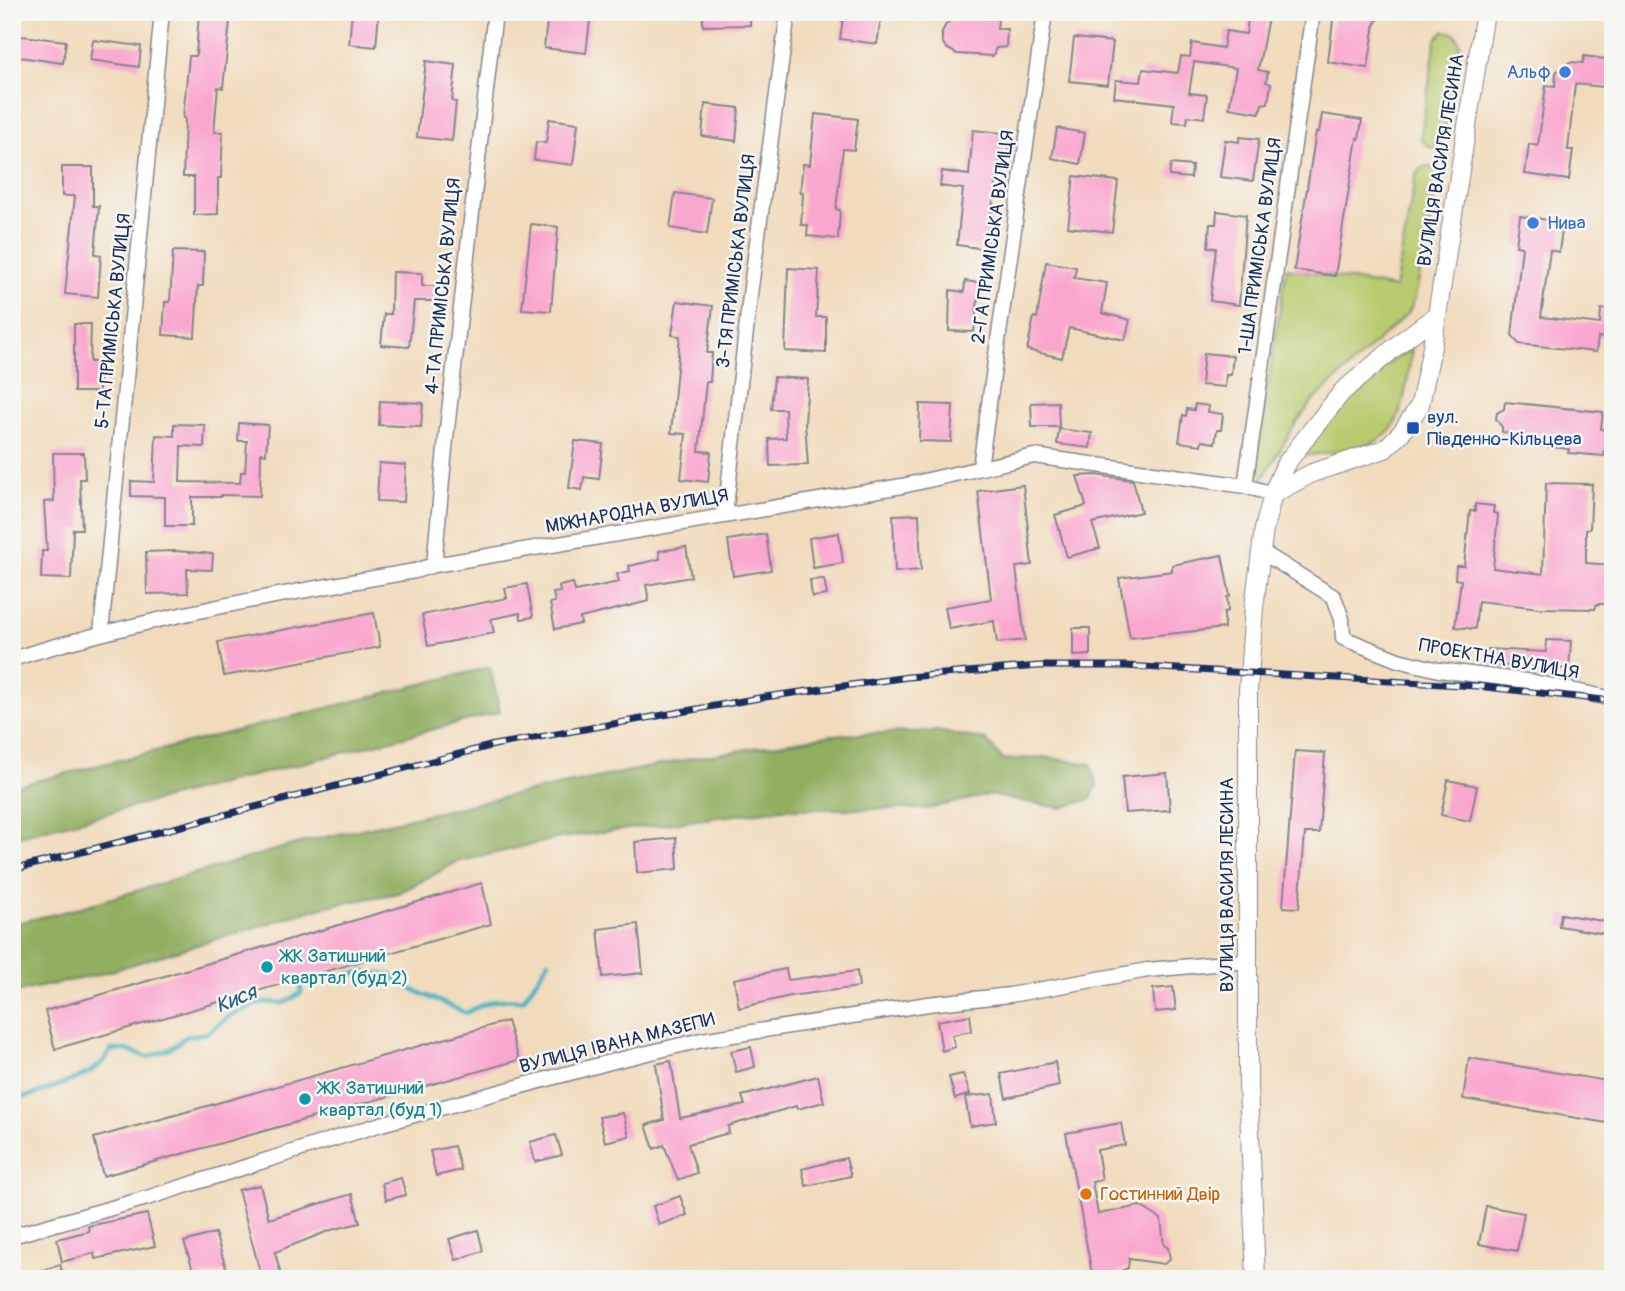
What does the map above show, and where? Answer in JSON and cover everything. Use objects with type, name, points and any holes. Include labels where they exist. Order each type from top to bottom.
[{"type":"street","name":"5-ТА ПРИМІСЬКА ВУЛИЦЯ","points":[[101,632],[162,12]]},
{"type":"street","name":"4-ТА ПРИМІСЬКА ВУЛИЦЯ","points":[[434,565],[495,12]]},
{"type":"street","name":"3-ТЯ ПРИМІСЬКА ВУЛИЦЯ","points":[[725,515],[751,287],[788,12]]},
{"type":"street","name":"2-ГА ПРИМІСЬКА ВУЛИЦЯ","points":[[980,467],[1045,12]]},
{"type":"street","name":"1-ША ПРИМІСЬКА ВУЛИЦЯ","points":[[1245,486],[1313,12]]},
{"type":"street","name":"ВУЛИЦЯ ВАСИЛЯ ЛЕСИНА","points":[[1273,494],[1312,473],[1385,449],[1420,405],[1486,12]]},
{"type":"street","name":"ВУЛИЦЯ ВАСИЛЯ ЛЕСИНА","points":[[1256,1279],[1248,1084],[1248,691],[1254,607],[1264,529],[1273,494],[1285,465],[1343,391],[1437,315]]},
{"type":"street","name":"МІЖНАРОДНА ВУЛИЦЯ","points":[[12,659],[101,632],[289,592],[902,486],[1034,456],[1245,486],[1273,494]]},
{"type":"street","name":"ПРОЕКТНА ВУЛИЦЯ","points":[[1262,552],[1334,597],[1342,619],[1343,638],[1398,660],[1438,670],[1534,682],[1613,699]]},
{"type":"street","name":"ВУЛИЦЯ ІВАНА МАЗЕПИ","points":[[12,1236],[147,1198],[381,1124],[702,1040],[928,1004],[1010,995],[1148,970],[1247,961]]},
{"type":"green space","points":[[1444,31],[1455,33],[1460,43],[1444,141],[1438,147],[1431,148],[1422,141],[1421,134],[1436,39]]},
{"type":"green space","points":[[1427,166],[1435,168],[1439,175],[1415,299],[1409,312],[1313,401],[1296,423],[1259,485],[1253,482],[1286,268],[1395,288],[1416,175],[1420,169]]},
{"type":"green space","points":[[1412,348],[1403,404],[1387,434],[1375,442],[1357,448],[1302,456],[1344,403],[1376,373]]},
{"type":"green space","points":[[490,667],[500,712],[12,838],[12,787]]},
{"type":"green space","points":[[936,731],[986,740],[1003,760],[1044,757],[1091,764],[1097,785],[1091,799],[1061,808],[989,795],[926,809],[781,809],[560,838],[457,862],[399,893],[326,906],[97,975],[12,993],[12,924],[71,910],[299,843],[518,794],[699,757],[833,735]]},
{"type":"building","points":[[199,12],[231,12],[223,88],[218,87],[214,132],[223,132],[221,178],[218,178],[218,214],[194,215],[194,177],[183,177],[183,118],[189,56],[196,56]]},
{"type":"building","points":[[352,12],[379,12],[376,47],[349,44]]},
{"type":"building","points":[[548,12],[591,12],[586,53],[544,48]]},
{"type":"building","points":[[703,12],[750,12],[750,25],[703,26]]},
{"type":"building","points":[[844,12],[882,12],[877,44],[840,39]]},
{"type":"building","points":[[1249,12],[1269,12],[1258,70],[1268,72],[1266,82],[1271,84],[1268,103],[1262,104],[1260,113],[1229,108],[1236,68],[1194,62],[1189,93],[1207,95],[1204,118],[1188,116],[1187,123],[1172,122],[1174,104],[1114,97],[1116,80],[1141,82],[1143,69],[1178,73],[1181,56],[1190,57],[1192,43],[1223,48],[1226,31],[1246,34]]},
{"type":"building","points":[[1334,12],[1384,12],[1375,23],[1368,68],[1328,62]]},
{"type":"building","points":[[957,17],[998,19],[997,29],[1007,29],[1006,47],[996,48],[993,56],[957,54],[946,48],[942,41],[942,32],[946,24]]},
{"type":"building","points":[[12,35],[66,41],[63,63],[12,56]]},
{"type":"building","points":[[1074,38],[1113,42],[1108,85],[1069,81]]},
{"type":"building","points":[[93,40],[141,46],[139,67],[90,60]]},
{"type":"building","points":[[1584,56],[1613,60],[1613,88],[1575,84],[1568,150],[1573,150],[1569,180],[1525,174],[1529,144],[1538,146],[1546,85],[1555,86],[1556,72],[1570,62],[1583,63]]},
{"type":"building","points":[[426,61],[456,65],[452,101],[456,102],[452,141],[417,137]]},
{"type":"building","points":[[705,104],[739,108],[736,141],[702,136]]},
{"type":"building","points":[[815,114],[858,119],[854,150],[843,149],[836,209],[840,210],[838,239],[807,236],[808,225],[801,225],[803,164],[810,165]]},
{"type":"building","points":[[1322,114],[1362,120],[1335,276],[1294,270],[1316,132],[1319,132]]},
{"type":"building","points":[[549,119],[578,123],[573,165],[534,160],[536,142],[546,143]]},
{"type":"building","points":[[1057,128],[1085,133],[1080,164],[1052,158]]},
{"type":"building","points":[[973,130],[1011,134],[1007,163],[999,162],[986,249],[957,245],[963,189],[940,186],[942,171],[969,175]]},
{"type":"building","points":[[1240,137],[1259,139],[1253,181],[1220,177],[1225,140],[1239,142]]},
{"type":"building","points":[[1171,164],[1192,166],[1191,178],[1169,176]]},
{"type":"building","points":[[62,167],[93,167],[93,206],[99,206],[95,254],[101,255],[98,297],[65,294],[75,196],[62,196]]},
{"type":"building","points":[[1074,176],[1118,181],[1112,232],[1068,227]]},
{"type":"building","points":[[675,193],[712,198],[707,234],[670,228]]},
{"type":"building","points":[[1217,211],[1246,215],[1239,305],[1210,301],[1216,248],[1208,247],[1210,224],[1216,224]]},
{"type":"building","points":[[1520,216],[1563,222],[1559,252],[1550,250],[1541,317],[1600,324],[1601,309],[1613,310],[1613,338],[1598,337],[1596,352],[1519,344],[1512,335],[1522,247],[1516,246]]},
{"type":"building","points":[[531,224],[558,227],[551,311],[522,309]]},
{"type":"building","points":[[173,251],[204,252],[203,286],[198,286],[195,337],[163,335],[165,302],[170,302]]},
{"type":"building","points":[[1046,262],[1076,267],[1074,278],[1107,283],[1102,313],[1130,320],[1125,340],[1069,328],[1062,358],[1027,350],[1034,317],[1037,318]]},
{"type":"building","points":[[788,268],[819,270],[816,317],[826,317],[826,353],[785,351]]},
{"type":"building","points":[[392,272],[422,273],[422,286],[435,286],[435,301],[414,301],[409,347],[381,345],[384,314],[391,314]]},
{"type":"building","points":[[965,281],[980,283],[974,332],[949,331],[950,290],[964,292]]},
{"type":"building","points":[[677,301],[713,306],[707,353],[712,353],[710,382],[706,382],[699,451],[711,452],[708,482],[681,479],[686,434],[671,433],[680,336],[672,335]]},
{"type":"building","points":[[74,324],[91,324],[90,362],[99,362],[99,392],[74,392]]},
{"type":"building","points":[[1204,353],[1233,356],[1231,375],[1226,375],[1225,387],[1201,385]]},
{"type":"building","points":[[774,377],[808,379],[805,423],[808,465],[770,466],[769,439],[786,438],[785,409],[771,409]]},
{"type":"building","points":[[380,401],[423,403],[421,427],[379,425]]},
{"type":"building","points":[[1058,402],[1059,427],[1032,427],[1031,403]]},
{"type":"building","points":[[1505,402],[1603,412],[1601,429],[1607,430],[1604,456],[1568,453],[1569,449],[1508,442],[1509,433],[1502,432],[1496,419],[1497,413],[1504,409]]},
{"type":"building","points":[[920,404],[953,405],[951,442],[919,441]]},
{"type":"building","points":[[1195,404],[1209,406],[1208,412],[1223,414],[1221,430],[1217,430],[1215,443],[1202,441],[1201,445],[1179,442],[1183,415],[1186,416],[1187,409],[1194,410]]},
{"type":"building","points":[[239,423],[268,425],[266,454],[261,453],[260,496],[192,497],[192,526],[165,526],[165,497],[131,496],[131,481],[154,482],[156,435],[174,436],[174,424],[205,425],[204,447],[181,446],[180,482],[240,483],[241,472],[245,472],[247,441],[238,441]]},
{"type":"building","points":[[1059,429],[1092,433],[1090,448],[1057,444]]},
{"type":"building","points":[[575,441],[603,444],[599,479],[584,477],[582,490],[569,488]]},
{"type":"building","points":[[53,453],[84,453],[85,479],[80,479],[82,529],[73,529],[71,579],[41,578],[42,551],[47,551],[44,502],[54,501]]},
{"type":"building","points":[[379,463],[406,465],[404,502],[377,501]]},
{"type":"building","points":[[1096,475],[1133,480],[1141,512],[1092,523],[1100,548],[1067,557],[1055,515],[1086,506],[1077,476]]},
{"type":"building","points":[[1546,483],[1592,484],[1590,529],[1586,530],[1586,563],[1613,565],[1613,604],[1597,604],[1595,609],[1540,608],[1478,601],[1475,629],[1455,627],[1461,580],[1455,579],[1456,566],[1464,566],[1470,511],[1475,511],[1475,504],[1494,506],[1493,513],[1498,514],[1493,568],[1543,574]]},
{"type":"building","points":[[1023,485],[1032,565],[1016,567],[1025,640],[997,643],[994,621],[949,629],[945,607],[991,599],[978,491]]},
{"type":"building","points":[[919,514],[921,570],[895,572],[893,515]]},
{"type":"building","points":[[839,533],[843,563],[813,568],[809,538]]},
{"type":"building","points":[[766,534],[771,570],[733,576],[728,540]]},
{"type":"building","points":[[686,547],[691,577],[646,585],[649,601],[580,618],[581,624],[555,629],[550,603],[555,602],[553,593],[560,592],[559,586],[573,583],[575,591],[619,582],[617,574],[630,571],[629,566],[660,559],[659,551]]},
{"type":"building","points":[[146,552],[213,554],[212,570],[187,569],[188,593],[147,594]]},
{"type":"building","points":[[1222,555],[1230,596],[1227,597],[1228,611],[1224,612],[1224,628],[1130,638],[1119,578],[1172,571],[1172,565]]},
{"type":"building","points":[[824,579],[827,595],[812,597],[810,580]]},
{"type":"building","points":[[527,584],[533,617],[521,619],[520,613],[491,619],[494,633],[428,646],[422,615],[507,598],[505,588]]},
{"type":"building","points":[[374,613],[380,647],[224,676],[218,642]]},
{"type":"building","points":[[1073,628],[1090,628],[1090,655],[1073,656]]},
{"type":"building","points":[[1546,640],[1571,641],[1569,669],[1487,665],[1488,649],[1546,652]]},
{"type":"building","points":[[1295,751],[1325,753],[1319,833],[1305,833],[1299,908],[1283,907]]},
{"type":"building","points":[[1167,773],[1170,810],[1125,813],[1122,777]]},
{"type":"building","points":[[1448,780],[1477,786],[1470,821],[1441,815]]},
{"type":"building","points":[[676,838],[678,869],[637,873],[635,842]]},
{"type":"building","name":"ЖК Затишний квартал (буд 2)","points":[[482,883],[491,924],[55,1049],[45,1011]]},
{"type":"building","points":[[1561,914],[1608,922],[1606,934],[1559,926]]},
{"type":"building","points":[[638,924],[643,973],[603,977],[598,929]]},
{"type":"building","points":[[786,969],[788,980],[857,971],[859,987],[790,996],[739,1008],[734,979]]},
{"type":"building","points":[[1173,987],[1176,1010],[1155,1012],[1153,989]]},
{"type":"building","points":[[970,1015],[972,1031],[952,1035],[955,1047],[942,1051],[937,1021]]},
{"type":"building","name":"ЖК Затишний квартал (буд 1)","points":[[507,1021],[519,1060],[103,1176],[94,1138]]},
{"type":"building","points":[[751,1047],[755,1067],[736,1072],[731,1051]]},
{"type":"building","points":[[1469,1058],[1613,1082],[1613,1124],[1463,1099]]},
{"type":"building","points":[[671,1061],[680,1118],[745,1105],[742,1096],[818,1076],[824,1102],[797,1109],[796,1106],[728,1126],[729,1133],[688,1144],[697,1173],[678,1180],[664,1145],[654,1149],[646,1125],[664,1120],[656,1064]]},
{"type":"building","points":[[1055,1062],[1059,1086],[1006,1098],[1001,1074]]},
{"type":"building","points":[[963,1074],[970,1094],[955,1099],[949,1077]]},
{"type":"building","points":[[993,1094],[996,1122],[970,1126],[965,1097]]},
{"type":"building","points":[[623,1113],[629,1136],[605,1142],[599,1117]]},
{"type":"building","name":"Гостинний Двір","points":[[1121,1123],[1125,1145],[1097,1150],[1102,1180],[1092,1182],[1098,1214],[1140,1206],[1161,1219],[1164,1245],[1168,1248],[1170,1259],[1164,1264],[1129,1259],[1128,1268],[1106,1279],[1093,1279],[1066,1133]]},
{"type":"building","points":[[556,1135],[562,1155],[535,1162],[530,1142]]},
{"type":"building","points":[[454,1146],[461,1170],[436,1176],[430,1151]]},
{"type":"building","points":[[846,1158],[851,1176],[806,1186],[802,1169]]},
{"type":"building","points":[[401,1178],[406,1195],[386,1200],[382,1183]]},
{"type":"building","points":[[260,1185],[269,1219],[352,1194],[360,1223],[331,1230],[275,1252],[282,1279],[262,1279],[238,1190]]},
{"type":"building","points":[[680,1196],[687,1215],[659,1225],[653,1206]]},
{"type":"building","points":[[1486,1206],[1524,1213],[1517,1251],[1479,1244]]},
{"type":"building","points":[[147,1214],[155,1246],[95,1259],[94,1253],[62,1262],[57,1239],[89,1231],[88,1226]]},
{"type":"building","points":[[478,1230],[483,1251],[456,1260],[449,1239]]},
{"type":"building","points":[[215,1233],[227,1271],[196,1279],[184,1242]]},
{"type":"building","points":[[60,1264],[64,1279],[23,1278]]},
{"type":"waterway","name":"Кися","points":[[307,972],[317,981],[362,972],[391,975],[409,988],[466,1013],[493,1001],[523,1000],[549,961]]},
{"type":"waterway","name":"Кися","points":[[12,1100],[45,1091],[84,1075],[102,1063],[111,1050],[126,1050],[148,1057],[170,1049],[187,1036],[207,1033],[231,1015],[263,1002],[284,1003],[301,993],[300,974]]},
{"type":"railway","points":[[12,870],[494,745],[765,697],[908,677],[1039,666],[1125,666],[1477,686],[1613,701]]},
{"type":"place","name":"Альф","points":[[1565,72]]},
{"type":"place","name":"Нива","points":[[1533,223]]},
{"type":"place","name":"вул. Південно-Кільцева","points":[[1413,428]]},
{"type":"place","name":"ЖК Затишний квартал (буд 2)","points":[[267,967]]},
{"type":"place","name":"ЖК Затишний квартал (буд 1)","points":[[305,1099]]},
{"type":"place","name":"Гостинний Двір","points":[[1086,1194]]}]
